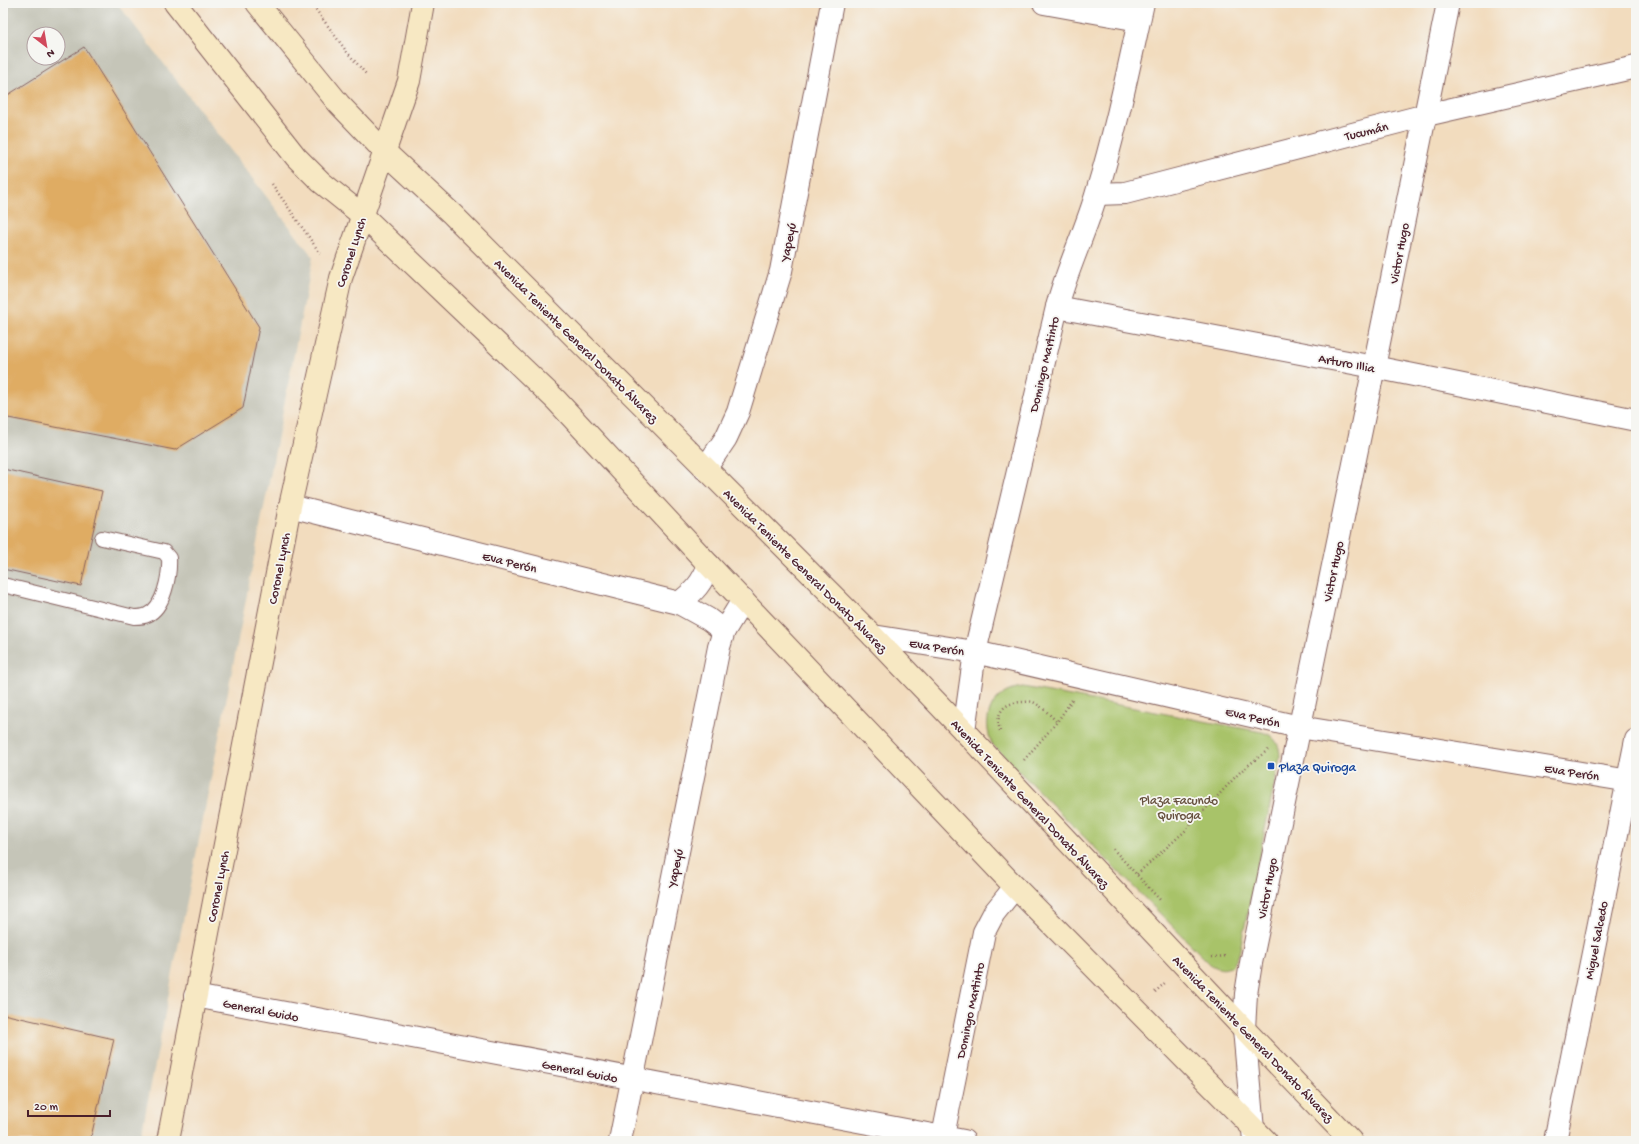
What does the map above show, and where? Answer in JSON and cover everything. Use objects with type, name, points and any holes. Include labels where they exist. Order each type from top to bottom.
[{"type":"main road","points":[[174,3],[296,157],[321,182],[362,215],[556,400],[709,565],[1015,887],[1258,1136]]},
{"type":"main road","name":"Avenida Teniente General Donato Álvarez","points":[[257,3],[339,104],[384,151],[452,214],[872,636],[964,731],[1351,1141]]},
{"type":"main road","name":"Coronel Lynch","points":[[168,1141],[290,506],[340,278],[409,80],[423,3]]},
{"type":"street","name":"Yapeyú","points":[[705,469],[726,438],[738,412],[781,271],[832,3]]},
{"type":"street","points":[[1044,3],[1141,11]]},
{"type":"street","name":"Victor Hugo","points":[[1258,1136],[1244,1029],[1246,994],[1251,964],[1448,3]]},
{"type":"street","name":"Domingo Martinto","points":[[964,731],[975,652],[1057,307],[1064,281],[1097,194],[1110,148],[1141,11]]},
{"type":"street","name":"Tucumán","points":[[1097,194],[1125,193],[1426,115],[1636,67]]},
{"type":"street","name":"Arturo Illia","points":[[1057,307],[1374,367],[1636,420]]},
{"type":"street","name":"Eva Perón","points":[[290,506],[679,603],[708,619],[724,631]]},
{"type":"street","points":[[679,603],[693,593],[703,580],[709,565]]},
{"type":"street","name":"Yapeyú","points":[[620,1141],[719,646],[724,631],[743,600]]},
{"type":"street","name":"Eva Perón","points":[[872,636],[975,652],[1299,727],[1632,781]]},
{"type":"street","name":"Miguel Salcedo","points":[[1555,1141],[1632,781],[1636,740]]},
{"type":"street","name":"Domingo Martinto","points":[[942,1139],[984,932],[994,913],[1015,887]]},
{"type":"street","name":"General Guido","points":[[195,996],[942,1139],[964,1141]]},
{"type":"lane","points":[[3,585],[134,617],[146,616],[156,609],[161,601],[170,567],[169,558],[164,552],[102,538]]},
{"type":"path","points":[[311,3],[347,52],[366,74]]},
{"type":"path","points":[[1024,760],[1057,722],[1073,700]]},
{"type":"path","points":[[1000,733],[997,721],[1001,711],[1012,702],[1032,701],[1057,722]]},
{"type":"path","points":[[1137,874],[1184,832],[1241,771],[1299,727]]},
{"type":"path","points":[[1018,755],[1029,766]]},
{"type":"path","points":[[1110,847],[1164,904]]},
{"type":"shaded area","points":[[3,3],[117,3],[313,257],[140,1141],[3,1141]]},
{"type":"green space","name":"Plaza Facundo Quiroga","points":[[1023,687],[1262,732],[1270,735],[1276,741],[1280,752],[1280,757],[1239,954],[1231,966],[1224,969],[1210,964],[992,744],[988,724],[992,706],[1004,693]]},
{"type":"building","points":[[84,47],[259,327],[243,408],[175,450],[3,417],[3,98],[54,66],[66,66],[66,58]]},
{"type":"building","points":[[3,469],[102,491],[81,586],[3,569]]},
{"type":"building","points":[[3,1014],[114,1039],[90,1141],[3,1141]]},
{"type":"place","name":"Plaza Quiroga","points":[[1271,766]]}]
